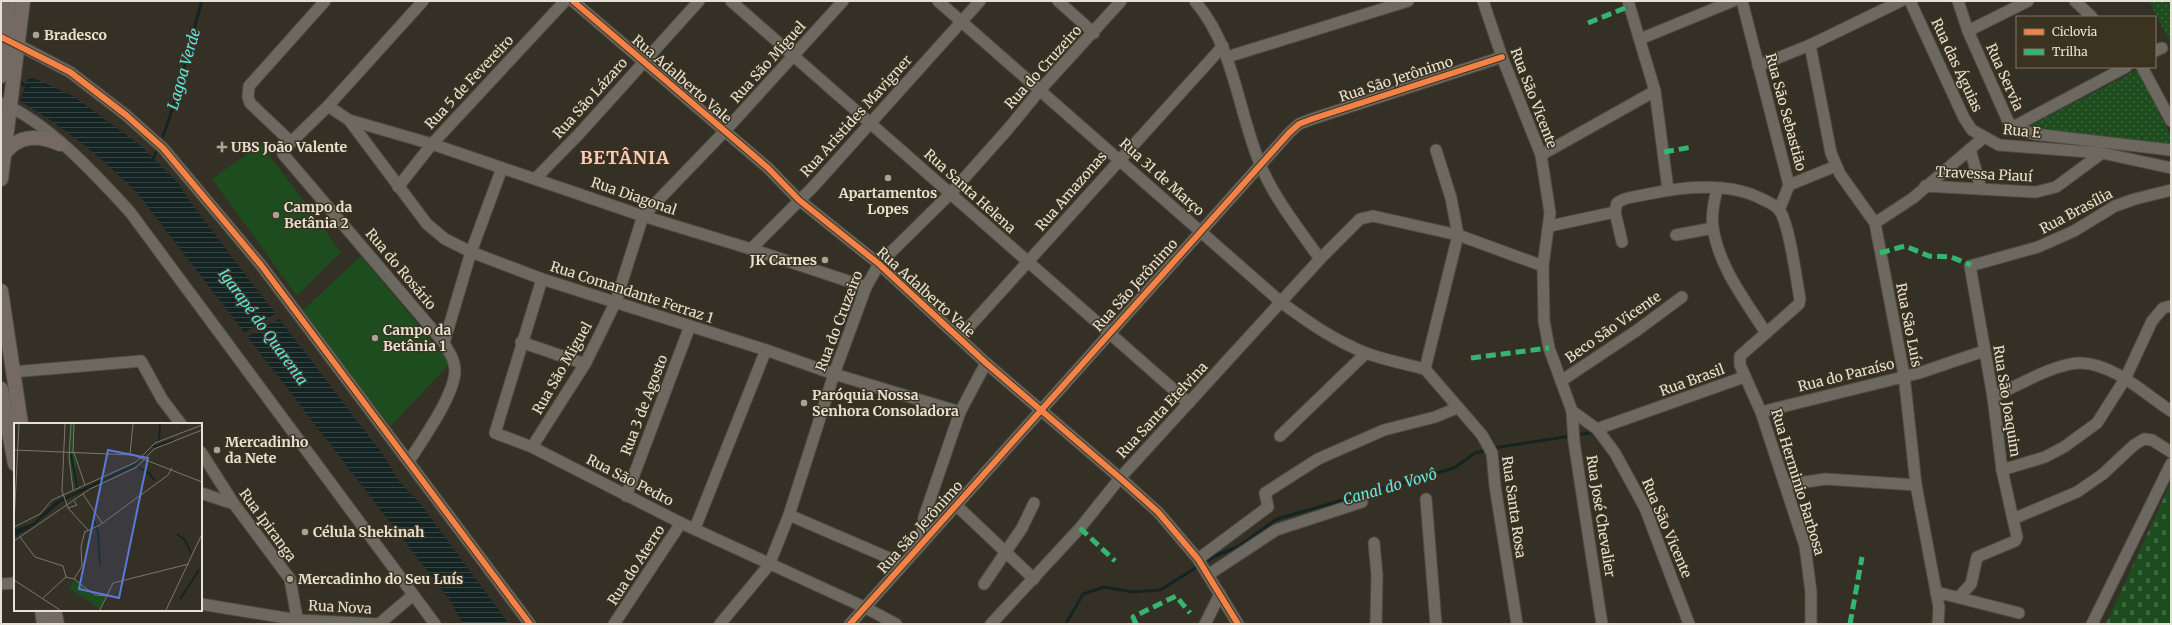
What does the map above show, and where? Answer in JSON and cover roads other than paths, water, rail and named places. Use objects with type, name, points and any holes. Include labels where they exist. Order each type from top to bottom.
[{"type":"main road","points":[[1,179],[7,103],[6,68],[9,1]]},
{"type":"main road","points":[[7,40],[23,1]]},
{"type":"main road","points":[[4,154],[11,145],[30,137],[48,139],[60,144]]},
{"type":"main road","points":[[1,291],[21,423]]},
{"type":"main road","points":[[1,389],[14,459]]},
{"type":"main road","points":[[42,611],[44,624]]},
{"type":"main road","points":[[54,611],[56,624]]},
{"type":"street","points":[[326,1],[249,86],[247,91],[250,103],[291,142],[328,106],[423,1]]},
{"type":"street","name":"Rua 5 de Fevereiro","points":[[398,187],[432,144],[565,1]]},
{"type":"street","name":"Rua Adalberto Vale","points":[[573,1],[644,60],[724,132],[768,168],[799,200],[879,264],[986,364],[1120,478],[1163,518],[1202,566],[1238,624]]},
{"type":"street","name":"Rua São Lázaro","points":[[536,178],[579,134],[698,1]]},
{"type":"street","name":"Rua Santa Helena","points":[[731,1],[793,57],[871,123],[1028,262],[1110,332],[1189,403]]},
{"type":"street","name":"Rua São Miguel","points":[[532,447],[585,364],[616,301],[643,216],[724,132],[843,1]]},
{"type":"street","name":"Rua 31 de Março","points":[[938,1],[1282,302],[1329,335],[1366,353],[1425,369]]},
{"type":"street","name":"Rua Aristides Mavigner","points":[[751,249],[871,123],[980,1]]},
{"type":"street","points":[[1058,1],[1094,33]]},
{"type":"street","name":"Rua do Cruzeiro","points":[[720,624],[769,565],[789,515],[834,374],[866,287],[879,264],[950,193],[1008,129],[1040,90],[1094,33],[1121,1]]},
{"type":"street","points":[[1194,1],[1208,17],[1225,52],[1260,164],[1291,218],[1320,259]]},
{"type":"street","name":"Rua Amazonas","points":[[959,338],[1119,159],[1225,52],[1408,1]]},
{"type":"street","name":"Rua São Vicente","points":[[1483,1],[1502,57],[1541,155],[1550,213],[1550,226],[1543,266],[1544,321],[1549,348],[1572,411],[1599,432],[1615,453],[1645,508],[1689,624]]},
{"type":"street","points":[[1628,1],[1654,91],[1668,190]]},
{"type":"street","points":[[1640,39],[1733,1]]},
{"type":"street","name":"Rua São Sebastião","points":[[1742,1],[1789,185],[1779,210]]},
{"type":"street","points":[[1758,66],[1810,45],[1901,1]]},
{"type":"street","name":"Rua das Águias","points":[[1910,1],[1964,118],[1972,130],[1983,138]]},
{"type":"street","name":"Rua Servia","points":[[1958,1],[1968,31],[2008,121],[2013,127],[2034,134],[2171,150]]},
{"type":"street","points":[[1968,31],[2028,1]]},
{"type":"street","points":[[2075,1],[2091,16]]},
{"type":"street","points":[[7,40],[70,72],[126,114],[163,148],[260,265],[409,461],[530,624]]},
{"type":"street","name":"Rua São Luís","points":[[1810,45],[1831,153],[1836,166],[1875,223],[1904,375],[1916,485],[1939,608],[1938,624]]},
{"type":"street","name":"Rua São Jerônimo","points":[[850,624],[957,506],[1260,164],[1299,124],[1502,57]]},
{"type":"street","points":[[2013,127],[2124,68]]},
{"type":"street","points":[[2143,68],[2171,121]]},
{"type":"street","points":[[1541,155],[1654,91]]},
{"type":"street","points":[[7,103],[38,125],[90,168],[130,212],[435,624]]},
{"type":"street","name":"Rua Diagonal","points":[[328,106],[349,120],[432,144],[536,178],[643,216],[751,249],[866,287]]},
{"type":"street","name":"Rua Comandante Ferraz 1","points":[[349,120],[427,224],[445,239],[471,252],[542,279],[616,301],[834,374],[960,412]]},
{"type":"street","name":"Rua E","points":[[1875,223],[1913,198],[1925,186],[1983,138],[1999,145],[2102,153],[2171,168]]},
{"type":"street","name":"Rua do Rosário","points":[[291,142],[282,150],[283,154],[444,343],[454,360],[455,371],[450,390],[409,461]]},
{"type":"street","points":[[1970,149],[1982,189]]},
{"type":"street","points":[[1425,369],[1458,235],[1451,198],[1436,150]]},
{"type":"street","name":"Travessa Piauí","points":[[1925,186],[2036,192],[2049,190],[2102,153]]},
{"type":"street","points":[[1789,185],[1836,166]]},
{"type":"street","name":"Rua do Rosário","points":[[444,343],[471,252],[502,168]]},
{"type":"street","points":[[1622,242],[1615,212],[1615,206],[1620,200],[1668,190],[1717,189],[1735,190],[1754,194],[1772,203],[1779,210],[1786,226],[1800,299],[1795,309],[1766,333],[1733,282],[1718,249],[1713,228],[1712,215],[1717,189]]},
{"type":"street","name":"Rua Brasília","points":[[1971,265],[2038,247],[2074,230],[2115,206],[2135,198],[2171,190]]},
{"type":"street","points":[[1550,226],[1615,212]]},
{"type":"street","name":"Rua Santa Etelvina","points":[[991,624],[1080,528],[1120,478],[1320,259],[1360,219],[1373,216],[1458,235]]},
{"type":"street","points":[[1676,235],[1713,228]]},
{"type":"street","points":[[1458,235],[1543,266]]},
{"type":"street","name":"Rua São Joaquim","points":[[1959,597],[1971,584],[1977,557],[2016,541],[2017,537],[2002,470],[1993,397],[1969,269],[1971,265]]},
{"type":"street","name":"Rua São Pedro","points":[[542,279],[521,342],[495,432],[532,447],[681,523],[695,528],[769,565],[864,607],[896,624]]},
{"type":"street","name":"Beco São Vicente","points":[[1561,381],[1636,331],[1682,297]]},
{"type":"street","points":[[2002,470],[2045,457],[2064,447],[2096,423],[2124,380],[2152,321],[2162,308],[2171,306]]},
{"type":"street","name":"Rua 3 de Agosto","points":[[626,496],[690,326]]},
{"type":"street","name":"Rua Brasil","points":[[1599,432],[1744,377],[1740,365],[1740,356],[1766,333]]},
{"type":"street","points":[[521,342],[585,364]]},
{"type":"street","points":[[695,528],[766,350]]},
{"type":"street","name":"Rua do Paraíso","points":[[1761,412],[1904,375],[1919,373],[1984,351]]},
{"type":"street","points":[[1280,436],[1366,353]]},
{"type":"street","points":[[12,372],[141,361],[162,399],[180,423]]},
{"type":"street","points":[[1993,397],[2068,365],[2080,363],[2096,365],[2124,380],[2171,411]]},
{"type":"street","points":[[921,544],[924,517],[960,412],[986,364]]},
{"type":"street","name":"Rua Santa Rosa","points":[[1425,369],[1456,408],[1482,435],[1490,450],[1517,624]]},
{"type":"street","name":"Rua Herminio Barbosa","points":[[1744,377],[1761,412],[1806,553],[1811,592],[1811,624]]},
{"type":"street","points":[[1202,566],[1268,507],[1265,493],[1318,459],[1384,430],[1435,417],[1456,408]]},
{"type":"street","name":"Rua José Chevalier","points":[[1572,411],[1574,435],[1602,624]]},
{"type":"street","points":[[2013,519],[2077,492],[2103,474],[2134,445],[2144,439],[2152,440],[2171,452]]},
{"type":"street","name":"Rua Ipiranga","points":[[202,454],[234,504],[290,579],[298,622]]},
{"type":"street","points":[[2092,624],[2171,464]]},
{"type":"street","points":[[1785,485],[1825,479],[1916,485]]},
{"type":"street","points":[[202,493],[234,504]]},
{"type":"street","points":[[1426,499],[1436,624]]},
{"type":"street","points":[[1202,566],[1276,530],[1362,502]]},
{"type":"street","points":[[984,584],[1022,528],[1034,503]]},
{"type":"street","points":[[957,506],[1034,579]]},
{"type":"street","points":[[789,515],[903,564]]},
{"type":"street","name":"Rua do Aterro","points":[[614,624],[681,523]]},
{"type":"street","points":[[1374,543],[1377,575],[1376,624]]},
{"type":"street","points":[[1,584],[14,583]]},
{"type":"street","points":[[1936,592],[2020,613]]},
{"type":"street","points":[[1205,624],[1220,594]]},
{"type":"street","points":[[379,624],[413,595]]},
{"type":"street","name":"Rua Nova","points":[[202,604],[298,622],[379,624]]},
{"type":"water","points":[[29,76],[73,96],[140,145],[178,183],[194,207],[384,456],[399,481],[423,507],[509,624],[463,624],[449,599],[138,194],[111,168],[67,132],[20,101]]},
{"type":"waterway","name":"Lagoa Verde","points":[[163,136],[174,103],[202,1]]},
{"type":"waterway","name":"Igarapé do Quarenta","points":[[17,81],[28,87]]},
{"type":"waterway","name":"Lagoa Verde","points":[[152,161],[156,152]]},
{"type":"waterway","name":"Canal do Vovô","points":[[1577,435],[1595,432]]},
{"type":"waterway","name":"Canal do Vovô","points":[[1066,624],[1083,594],[1104,587],[1133,592],[1160,590],[1215,556],[1239,546],[1277,519],[1454,468],[1475,453],[1500,447],[1571,436]]},
{"type":"place","name":"Bradesco","points":[[36,35]]},
{"type":"place","name":"UBS João Valente","points":[[222,147]]},
{"type":"place","name":"Apartamentos Lopes","points":[[888,178]]},
{"type":"place","name":"Campo da Betânia 2","points":[[276,215]]},
{"type":"place","name":"JK Carnes","points":[[825,260]]},
{"type":"place","name":"Campo da Betânia 1","points":[[375,338]]},
{"type":"place","name":"Paróquia Nossa Senhora Consoladora","points":[[804,403]]},
{"type":"place","name":"Mercadinho da Nete","points":[[217,450]]},
{"type":"place","name":"Célula Shekinah","points":[[305,532]]},
{"type":"place","name":"Mercadinho do Seu Luís","points":[[290,579]]},
{"type":"district","name":"BETÂNIA","points":[[625,158]]}]
